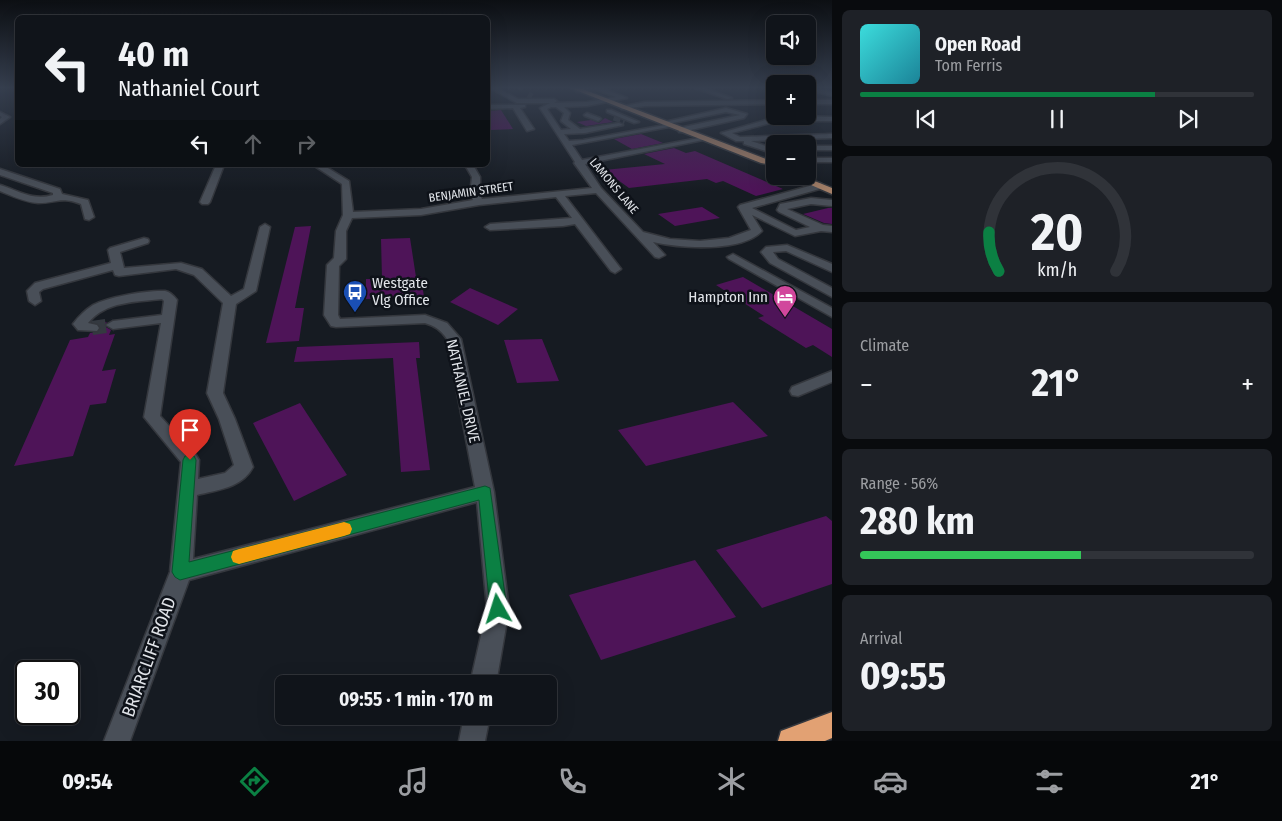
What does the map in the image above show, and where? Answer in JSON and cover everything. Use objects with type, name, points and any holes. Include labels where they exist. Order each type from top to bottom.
[{"type":"highway","points":[[791,741],[832,725]]},
{"type":"main road","points":[[660,122],[764,161]]},
{"type":"main road","points":[[816,177],[828,182],[832,191]]},
{"type":"street","points":[[525,122],[530,129]]},
{"type":"street","name":"LAMONS LANE","points":[[551,122],[598,190],[659,255]]},
{"type":"street","points":[[565,122],[578,130]]},
{"type":"street","points":[[558,132],[585,131],[607,122]]},
{"type":"street","points":[[565,143],[583,142],[648,130],[677,122]]},
{"type":"street","points":[[682,130],[724,122]]},
{"type":"street","points":[[760,122],[725,133],[766,148]]},
{"type":"street","points":[[795,128],[831,122]]},
{"type":"street","points":[[738,129],[776,128]]},
{"type":"street","points":[[648,130],[681,144]]},
{"type":"street","points":[[717,143],[739,139],[832,136]]},
{"type":"street","points":[[578,163],[704,139]]},
{"type":"street","points":[[583,142],[610,157]]},
{"type":"street","points":[[816,148],[832,148]]},
{"type":"street","points":[[816,160],[832,160]]},
{"type":"street","points":[[205,202],[219,167]]},
{"type":"street","name":"NATHANIEL DRIVE","points":[[320,167],[346,183],[348,215],[341,231],[340,259],[333,265],[331,315],[336,323],[426,319],[438,322],[448,329],[454,339],[485,492],[498,609],[485,675]]},
{"type":"street","points":[[469,167],[476,176],[477,199]]},
{"type":"street","points":[[0,171],[9,168]]},
{"type":"street","points":[[0,171],[57,191],[58,196]]},
{"type":"street","points":[[743,207],[828,182]]},
{"type":"street","points":[[0,188],[35,201],[47,200],[58,196],[74,198],[84,202],[89,217]]},
{"type":"street","name":"BENJAMIN STREET","points":[[348,215],[421,212],[477,199],[598,190]]},
{"type":"street","points":[[559,194],[615,269]]},
{"type":"street","points":[[820,228],[782,210],[783,206],[811,201],[832,203]]},
{"type":"street","points":[[743,207],[795,233],[820,228],[832,229]]},
{"type":"street","points":[[639,234],[657,241],[688,245],[746,238],[757,231],[743,207]]},
{"type":"street","points":[[490,227],[563,223],[578,220]]},
{"type":"street","points":[[230,302],[250,291],[265,227]]},
{"type":"street","points":[[144,241],[114,250],[119,272],[177,265],[198,272],[230,302]]},
{"type":"street","points":[[832,268],[787,248],[770,249],[767,252],[774,261],[832,293]]},
{"type":"street","points":[[733,257],[832,312]]},
{"type":"street","points":[[774,261],[784,263],[832,289]]},
{"type":"street","points":[[35,301],[33,291],[39,286],[117,265]]},
{"type":"street","points":[[92,328],[83,327],[80,324],[93,309],[108,303],[165,295],[171,300],[168,318],[113,325]]},
{"type":"street","points":[[187,489],[230,479],[244,467],[215,393],[230,302]]},
{"type":"street","name":"BRIARCLIFF ROAD","points":[[118,741],[180,572],[190,460],[152,418],[168,318]]},
{"type":"street","points":[[798,391],[832,376]]},
{"type":"street","points":[[180,572],[485,492]]},
{"type":"street","points":[[472,741],[475,725]]},
{"type":"building","points":[[490,122],[508,122],[513,129],[490,130]]},
{"type":"building","points":[[577,122],[595,122],[613,122],[586,126]]},
{"type":"building","points":[[641,134],[663,143],[632,149],[614,139]]},
{"type":"building","points":[[674,148],[686,153],[695,151],[766,182],[766,185],[774,185],[783,189],[756,196],[723,181],[716,183],[707,179],[629,188],[604,170],[665,164],[644,154]]},
{"type":"building","points":[[702,207],[720,218],[675,226],[658,214]]},
{"type":"building","points":[[832,208],[832,224],[824,223],[803,214]]},
{"type":"building","points":[[311,226],[295,308],[304,308],[299,341],[266,343],[295,227]]},
{"type":"building","points":[[410,238],[416,277],[421,277],[424,297],[366,299],[366,279],[382,279],[381,239]]},
{"type":"building","points":[[743,277],[832,329],[832,357],[813,345],[806,348],[758,318],[764,316],[716,285]]},
{"type":"building","points":[[470,288],[518,309],[498,325],[450,302]]},
{"type":"building","points":[[107,322],[104,326],[111,330],[109,335],[115,334],[102,371],[116,369],[106,403],[90,405],[73,456],[14,466],[70,340],[88,337],[90,333],[99,332],[101,327],[98,324]]},
{"type":"building","points":[[542,339],[559,381],[517,383],[504,340]]},
{"type":"building","points":[[419,342],[420,358],[416,358],[430,470],[401,472],[393,358],[294,362],[297,347]]},
{"type":"building","points":[[733,402],[768,436],[646,466],[618,430]]},
{"type":"building","points":[[300,403],[347,475],[294,501],[253,423]]},
{"type":"building","points":[[826,516],[832,521],[832,584],[762,608],[716,550]]},
{"type":"building","points":[[695,560],[736,617],[601,660],[569,595]]},
{"type":"tunnel","points":[[92,328],[113,325]]},
{"type":"slow traffic","points":[[239,557],[344,529]]},
{"type":"place","name":"Westgate Vlg Office","points":[[355,313]]},
{"type":"place","name":"Hampton Inn","points":[[785,318]]},
{"type":"route","points":[[190,460],[180,572],[485,492],[498,609]]}]
